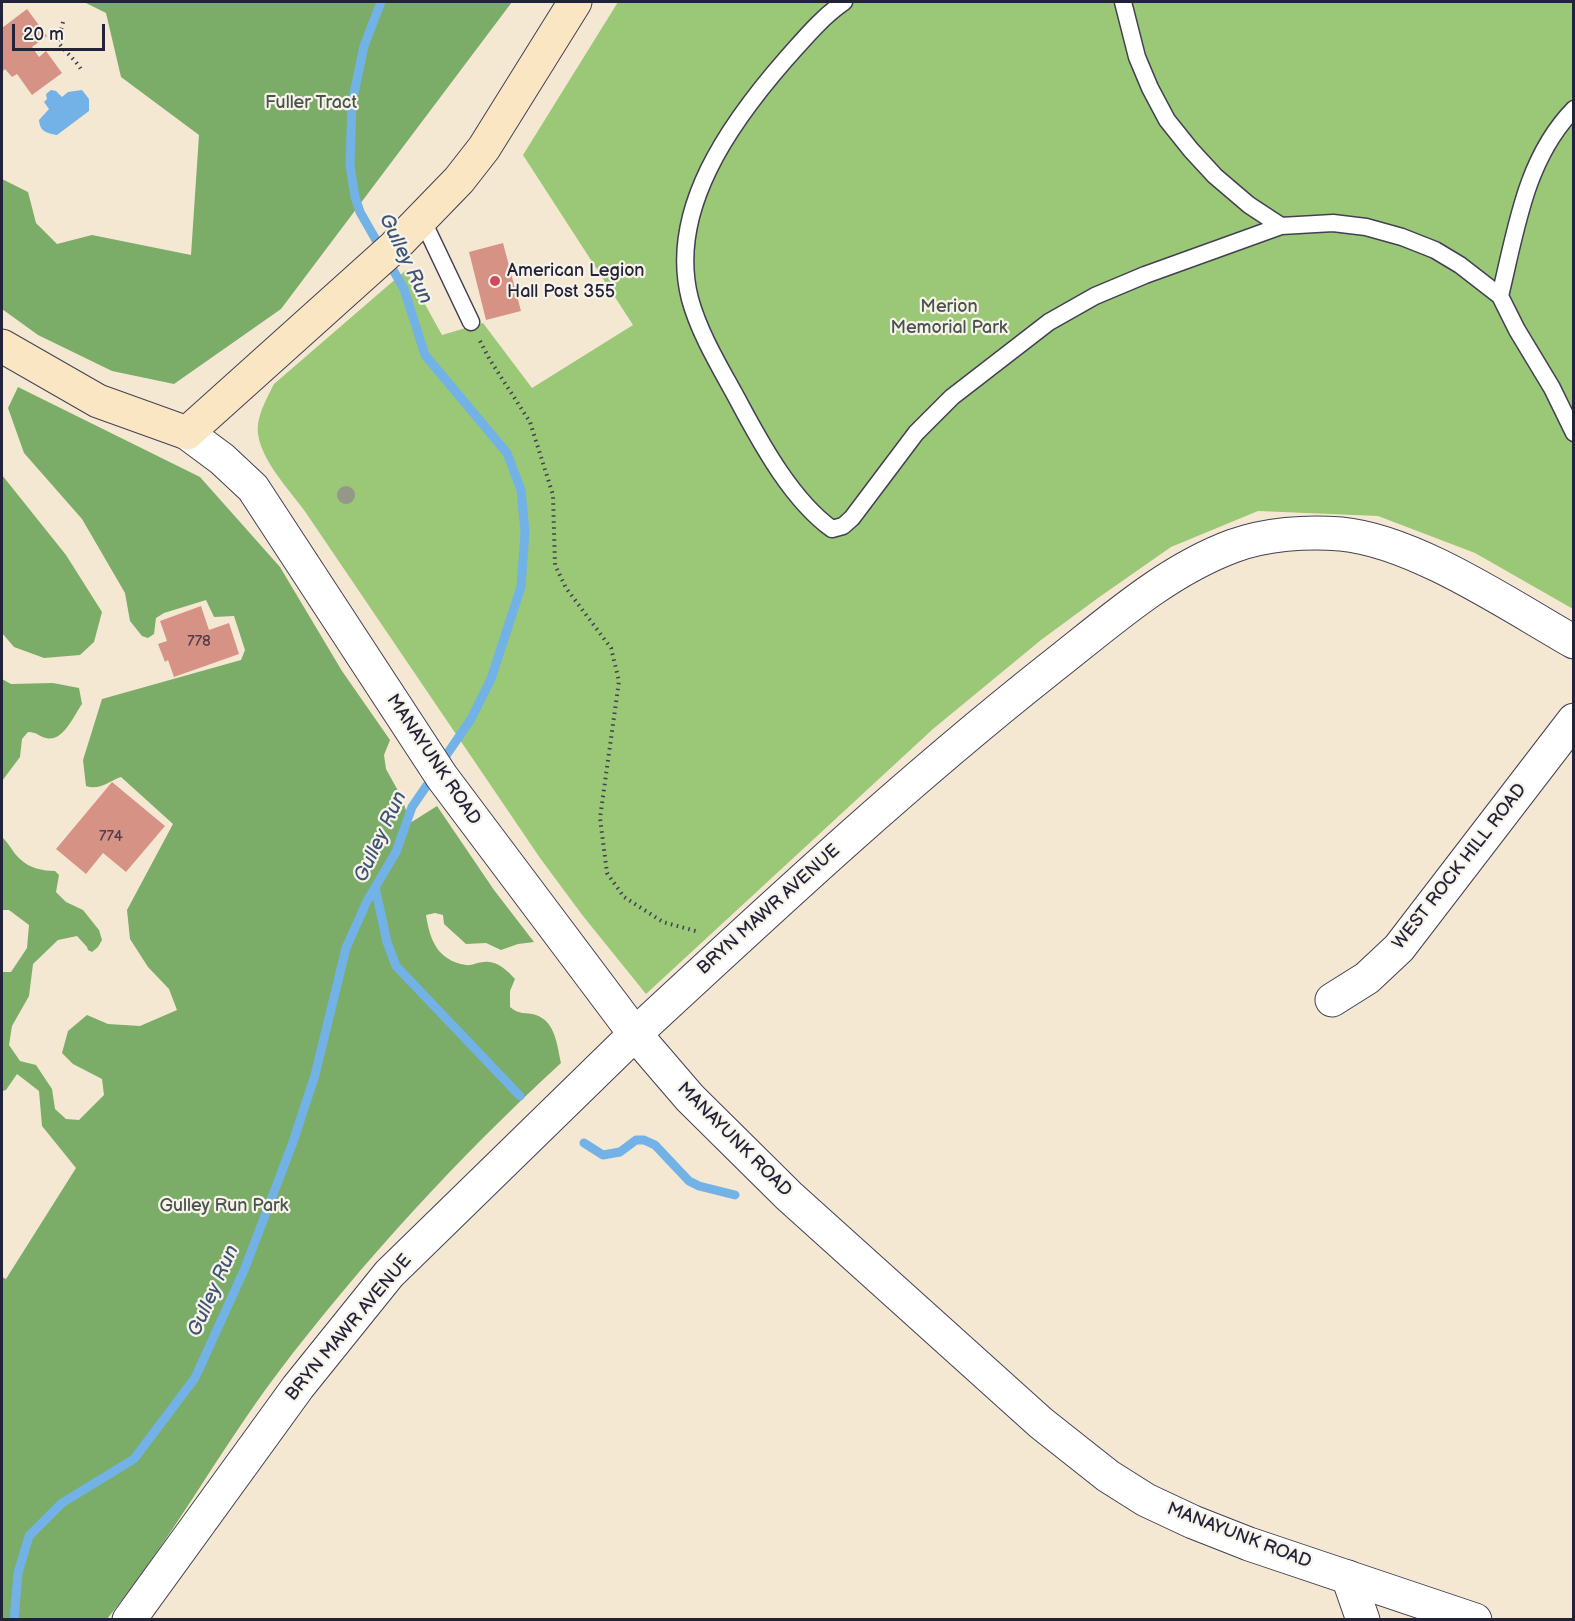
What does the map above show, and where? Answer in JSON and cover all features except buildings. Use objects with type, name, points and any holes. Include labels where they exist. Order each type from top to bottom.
[{"type":"main road","points":[[2,346],[98,401],[187,433],[385,255],[459,180],[484,148],[575,2]]},
{"type":"street","name":"MANAYUNK ROAD","points":[[187,433],[222,459],[253,488],[437,770],[635,1034],[690,1098],[789,1196],[1074,1451],[1146,1500],[1249,1544],[1475,1620]]},
{"type":"street","name":"BRYN MAWR AVENUE","points":[[129,1620],[298,1388],[389,1274],[635,1034],[826,857],[1013,698],[1140,598],[1172,577],[1234,546],[1265,537],[1303,533],[1341,534],[1374,540],[1424,560],[1574,642]]},
{"type":"street","name":"WEST ROCK HILL ROAD","points":[[1332,1000],[1367,978],[1399,948],[1574,720]]},
{"type":"street","points":[[1348,1577],[1363,1620]]},
{"type":"lane","points":[[844,2],[805,37],[743,113],[704,180],[693,209],[686,241],[686,270],[690,299],[703,333],[768,453],[818,519],[832,528],[843,526],[852,518],[916,433],[952,398],[1048,322],[1095,296],[1145,274],[1281,226],[1333,223],[1366,226],[1436,250],[1460,265],[1500,296],[1517,330],[1552,388],[1574,433]]},
{"type":"lane","points":[[1123,2],[1137,57],[1167,120],[1215,176],[1249,205],[1281,226]]},
{"type":"lane","points":[[1500,296],[1531,178],[1542,151],[1559,124],[1574,109]]},
{"type":"lane","points":[[422,219],[471,322]]},
{"type":"path","points":[[63,22],[58,42],[67,55],[77,62],[82,71]]},
{"type":"path","points":[[471,322],[490,360],[530,422],[553,495],[555,565],[567,588],[611,648],[619,681],[600,818],[607,873],[624,897],[663,922],[734,942]]},
{"type":"green space","name":"Fuller Tract","points":[[84,2],[512,2],[281,309],[174,384],[112,371],[38,335],[2,309],[2,179],[28,192],[36,223],[57,244],[92,235],[191,255],[199,135],[121,77],[106,13]]},
{"type":"green space","name":"Merion Memorial Park","points":[[618,2],[1573,2],[1573,609],[1475,553],[1378,516],[1258,511],[1171,547],[1041,640],[933,729],[646,994],[540,858],[304,510],[274,470],[261,447],[258,435],[260,414],[274,384],[406,270],[442,335],[483,323],[532,388],[633,325],[523,155]]},
{"type":"green space","name":"Gulley Run Park","points":[[18,387],[200,477],[280,567],[342,671],[390,740],[384,755],[386,769],[402,798],[410,823],[437,806],[494,890],[534,942],[518,944],[501,950],[486,943],[466,944],[444,924],[443,915],[435,913],[426,915],[430,933],[437,948],[448,959],[456,962],[468,965],[488,962],[501,966],[508,972],[515,979],[510,991],[510,1007],[513,1010],[536,1015],[548,1023],[557,1042],[561,1063],[485,1136],[412,1212],[309,1332],[255,1404],[152,1559],[107,1619],[2,1619],[2,1277],[6,1279],[76,1168],[42,1126],[39,1091],[17,1074],[6,1090],[2,1091],[2,972],[11,972],[27,948],[29,925],[9,910],[2,910],[2,837],[18,857],[28,865],[55,871],[59,875],[56,892],[66,902],[83,910],[99,930],[102,940],[92,952],[77,936],[58,940],[33,964],[29,996],[12,1026],[9,1045],[20,1061],[36,1065],[52,1089],[55,1109],[66,1119],[79,1120],[104,1095],[102,1079],[73,1064],[62,1053],[68,1031],[87,1015],[108,1024],[140,1026],[177,1010],[169,989],[148,967],[130,939],[127,910],[173,824],[121,777],[100,786],[86,786],[83,760],[102,699],[241,660],[245,650],[234,616],[214,617],[206,600],[164,613],[156,618],[154,634],[148,638],[142,636],[130,621],[125,593],[82,519],[24,453],[8,408]]},
{"type":"green space","points":[[2,475],[66,555],[102,612],[94,642],[80,655],[44,658],[14,647],[2,633]]},
{"type":"green space","points":[[2,679],[11,684],[53,683],[79,688],[82,704],[58,736],[46,738],[28,732],[22,739],[20,757],[2,781]]},
{"type":"water","points":[[51,90],[56,91],[62,97],[68,92],[82,90],[89,99],[89,111],[57,135],[47,133],[42,129],[39,120],[49,109],[44,102],[47,99],[46,94]]},
{"type":"waterway","name":"Gulley Run","points":[[381,2],[364,46],[352,103],[350,166],[355,197],[360,212],[404,289],[425,355],[507,453],[521,490],[525,532],[521,587],[491,679],[471,719],[441,763]]},
{"type":"waterway","name":"Gulley Run","points":[[14,1620],[18,1573],[29,1536],[62,1503],[134,1459],[195,1378],[245,1268],[293,1142],[315,1075],[346,948],[367,901],[396,852],[412,807],[434,775]]},
{"type":"waterway","points":[[375,887],[387,942],[396,966],[520,1096]]},
{"type":"waterway","points":[[584,1143],[603,1155],[620,1152],[636,1140],[644,1140],[655,1145],[689,1181],[699,1186],[735,1195]]},
{"type":"place","name":"American Legion Hall Post 355","points":[[495,281]]}]
